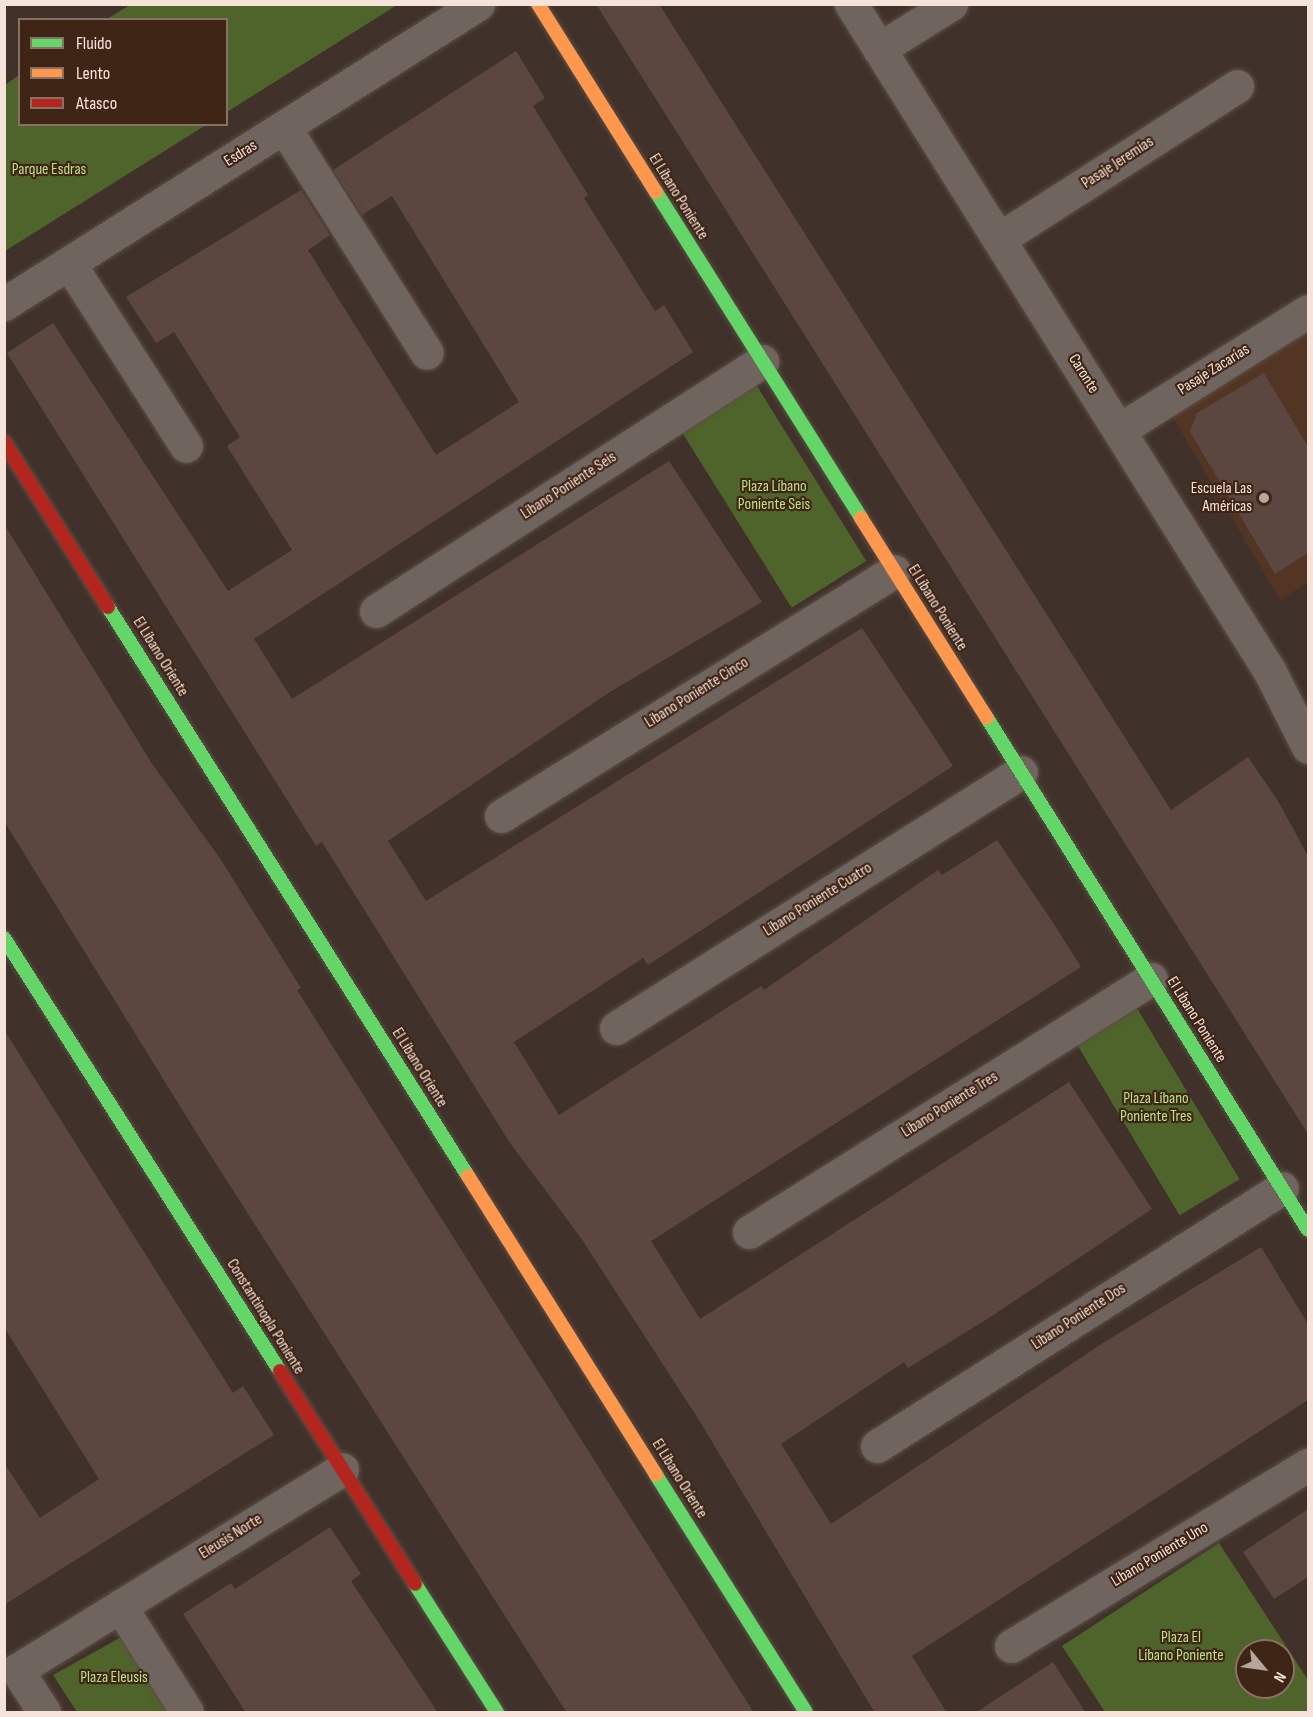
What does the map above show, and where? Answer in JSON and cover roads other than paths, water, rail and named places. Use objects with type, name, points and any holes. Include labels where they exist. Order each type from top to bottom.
[{"type":"street","name":"Esdras","points":[[4,304],[478,4]]},
{"type":"street","name":"El Líbano Poniente","points":[[538,4],[1308,1230]]},
{"type":"street","name":"Caronte","points":[[851,4],[1269,670],[1308,747]]},
{"type":"street","points":[[879,49],[951,4]]},
{"type":"street","name":"Pasaje Jeremías","points":[[999,239],[1238,86]]},
{"type":"street","points":[[284,127],[427,353]]},
{"type":"street","points":[[69,263],[186,446]]},
{"type":"street","name":"Pasaje Zacarías","points":[[1119,430],[1308,311]]},
{"type":"street","name":"Líbano Poniente Seis","points":[[376,611],[762,361]]},
{"type":"street","name":"El Líbano Oriente","points":[[4,442],[806,1713]]},
{"type":"street","name":"Líbano Poniente Cinco","points":[[501,816],[894,571]]},
{"type":"street","name":"Líbano Poniente Cuatro","points":[[616,1028],[1021,772]]},
{"type":"street","name":"Constantinopla Poniente","points":[[4,938],[497,1713]]},
{"type":"street","name":"Líbano Poniente Tres","points":[[749,1232],[1151,979]]},
{"type":"street","name":"Líbano Poniente Dos","points":[[877,1446],[1282,1188]]},
{"type":"street","name":"Líbano Poniente Uno","points":[[1011,1646],[1308,1465]]},
{"type":"street","name":"Eleusis Norte","points":[[44,1713],[17,1670],[342,1469]]},
{"type":"street","points":[[120,1606],[187,1713]]},
{"type":"place","name":"Escuela Las Américas","points":[[1264,498]]},
{"type":"park label","name":"Parque Esdras","points":[[49,170]]},
{"type":"park label","name":"Plaza Líbano Poniente Seis","points":[[774,496]]},
{"type":"park label","name":"Plaza Líbano Poniente Tres","points":[[1156,1108]]},
{"type":"park label","name":"Plaza El Líbano Poniente","points":[[1181,1647]]},
{"type":"park label","name":"Plaza Eleusis","points":[[114,1678]]}]
